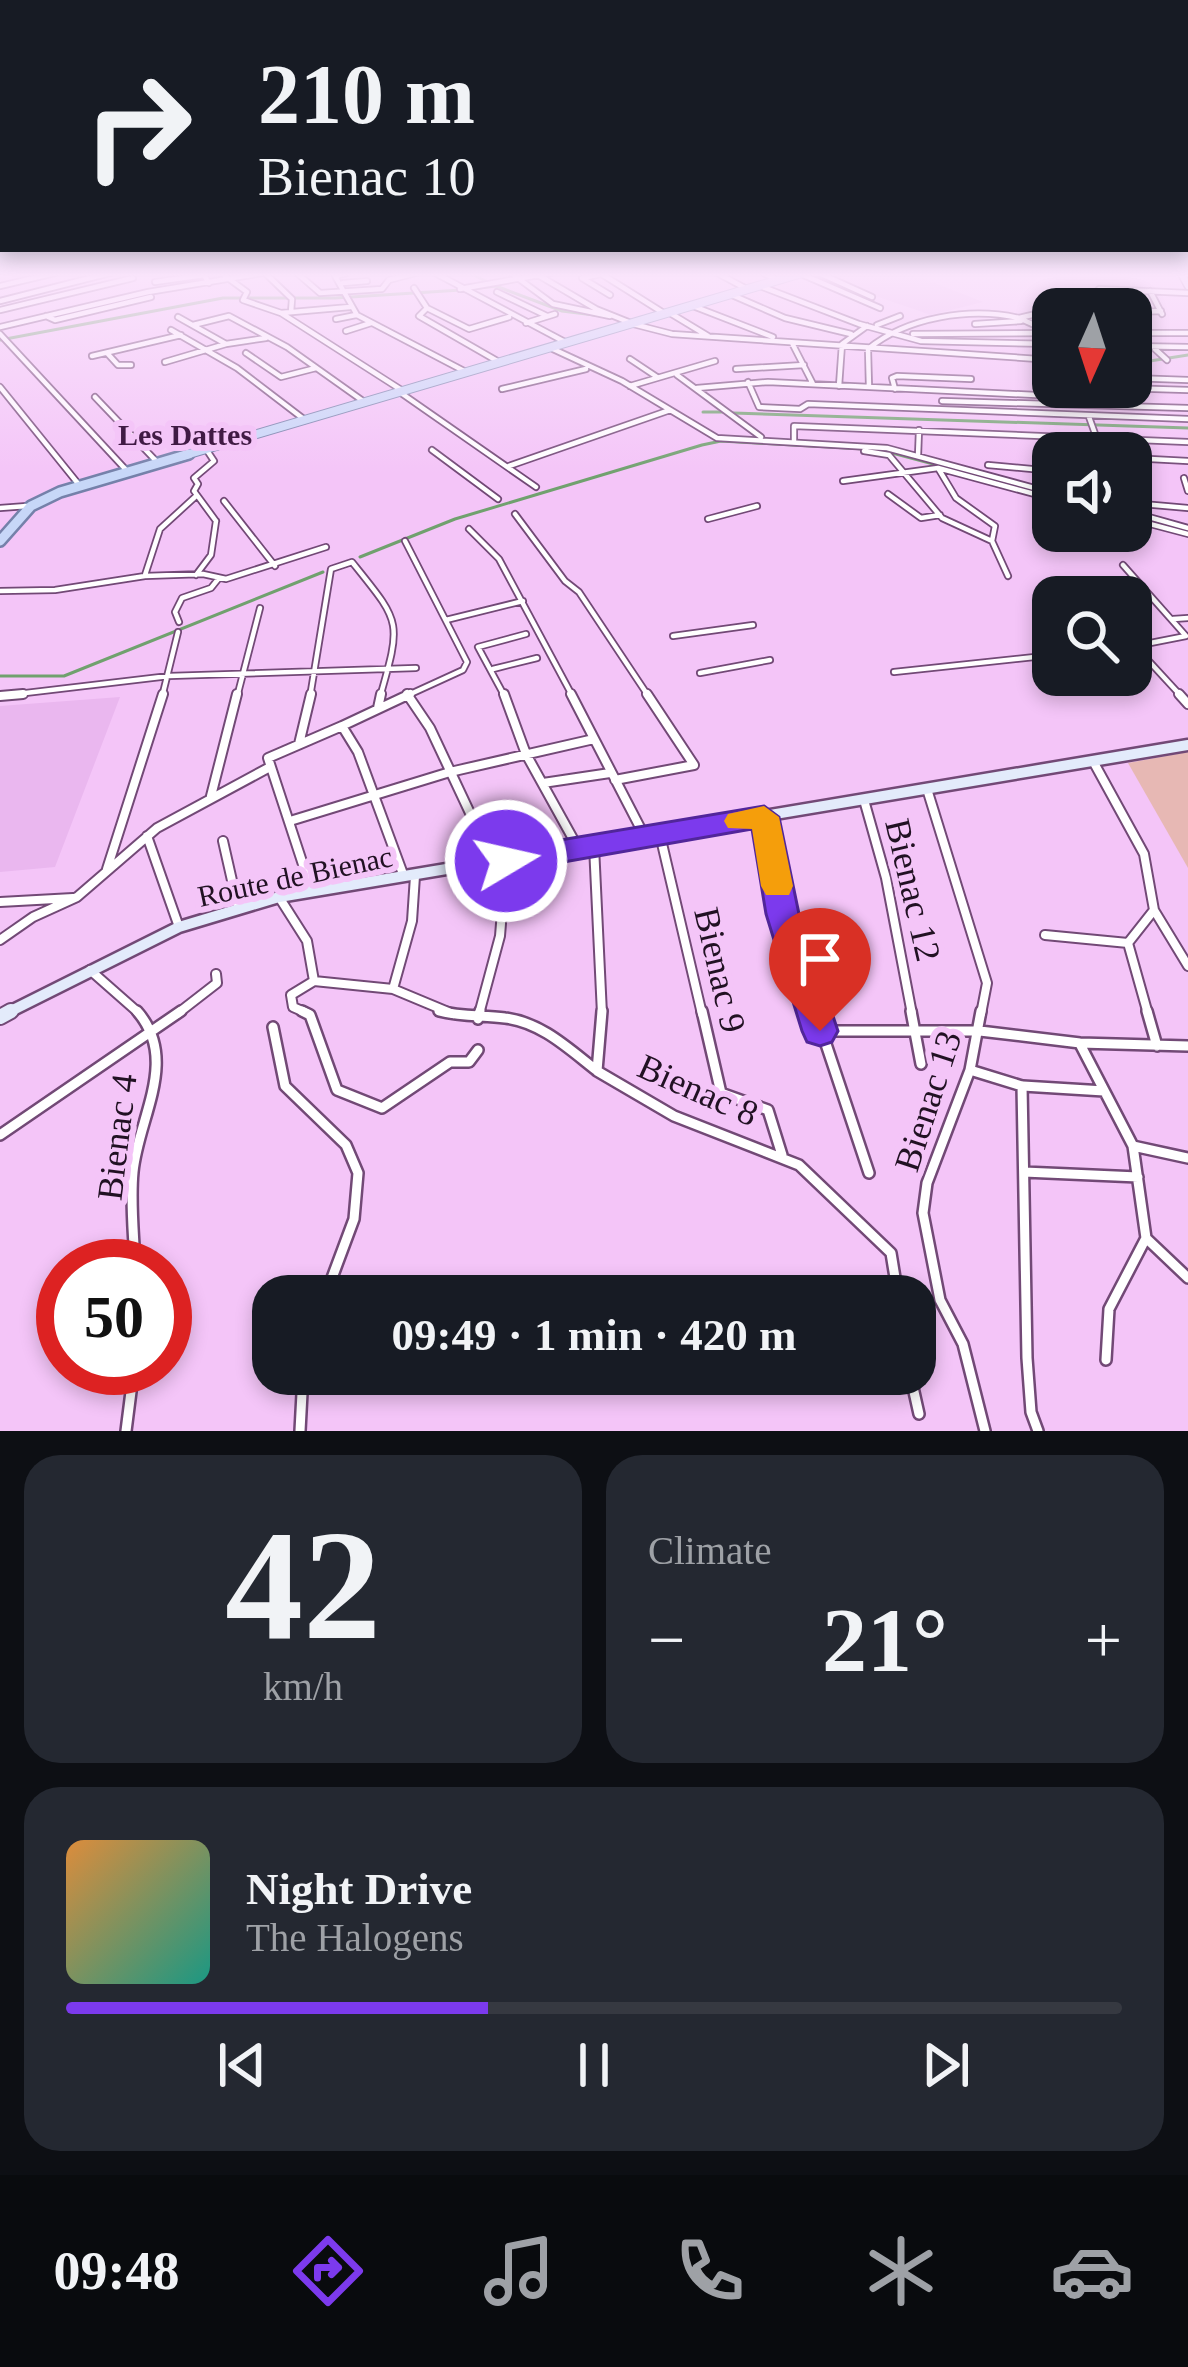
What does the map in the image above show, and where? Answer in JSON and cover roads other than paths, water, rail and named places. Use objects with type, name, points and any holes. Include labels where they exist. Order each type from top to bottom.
[{"type":"main road","points":[[0,541],[31,506],[80,486],[582,340]]},
{"type":"main road","name":"Route de Bienac","points":[[0,1017],[179,927],[279,897],[1188,745]]},
{"type":"street","points":[[5,340],[128,472]]},
{"type":"street","points":[[92,356],[161,340]]},
{"type":"street","points":[[189,340],[305,421]]},
{"type":"street","points":[[219,340],[226,344]]},
{"type":"street","points":[[165,362],[252,340]]},
{"type":"street","points":[[273,340],[366,403]]},
{"type":"street","points":[[322,340],[536,487]]},
{"type":"street","points":[[403,340],[470,374]]},
{"type":"street","points":[[460,340],[502,364]]},
{"type":"street","points":[[560,340],[568,344]]},
{"type":"street","points":[[754,340],[1032,359]]},
{"type":"street","points":[[784,340],[790,342],[813,384]]},
{"type":"street","points":[[839,386],[847,340]]},
{"type":"street","points":[[869,387],[869,348],[879,340]]},
{"type":"street","points":[[922,340],[1032,344]]},
{"type":"street","points":[[925,341],[931,352]]},
{"type":"street","points":[[1153,346],[1188,347]]},
{"type":"street","points":[[1153,346],[1165,358]]},
{"type":"street","points":[[553,349],[630,386],[717,438],[794,441],[918,456],[1032,490]]},
{"type":"street","points":[[107,353],[118,365],[131,364]]},
{"type":"street","points":[[246,353],[281,376],[316,368]]},
{"type":"street","points":[[630,359],[660,379]]},
{"type":"street","points":[[630,386],[715,361]]},
{"type":"street","points":[[736,369],[804,365]]},
{"type":"street","points":[[502,389],[588,369]]},
{"type":"street","points":[[677,374],[764,440]]},
{"type":"street","points":[[895,388],[892,378],[897,376],[971,380]]},
{"type":"street","points":[[1152,379],[1188,380]]},
{"type":"street","points":[[697,388],[748,382],[1032,398]]},
{"type":"street","points":[[748,382],[759,407],[801,409],[808,404],[1059,415],[1091,422],[1188,419]]},
{"type":"street","points":[[0,387],[80,486]]},
{"type":"street","points":[[1152,389],[1188,390]]},
{"type":"street","points":[[95,397],[158,463]]},
{"type":"street","points":[[942,401],[1032,400]]},
{"type":"street","points":[[1153,407],[1188,408]]},
{"type":"street","points":[[1153,407],[1160,418]]},
{"type":"street","points":[[1058,408],[1059,415]]},
{"type":"street","points":[[1085,408],[1095,432]]},
{"type":"street","points":[[509,466],[670,410]]},
{"type":"street","points":[[794,441],[794,426],[1032,435]]},
{"type":"street","points":[[862,428],[865,448]]},
{"type":"street","points":[[918,456],[919,430]]},
{"type":"street","points":[[1152,440],[1188,442]]},
{"type":"street","points":[[865,448],[889,455],[940,515],[992,541]]},
{"type":"street","points":[[145,576],[155,534],[171,512],[195,497],[199,484],[194,478],[214,460],[206,449]]},
{"type":"street","points":[[432,450],[498,499]]},
{"type":"street","points":[[1152,459],[1188,461]]},
{"type":"street","points":[[988,465],[1032,469]]},
{"type":"street","points":[[938,468],[956,498],[994,526],[992,541],[1008,576]]},
{"type":"street","points":[[843,481],[938,468],[1032,491]]},
{"type":"street","points":[[1184,478],[1188,491]]},
{"type":"street","points":[[888,494],[921,518],[940,515]]},
{"type":"street","points":[[195,497],[216,521],[212,554],[196,575]]},
{"type":"street","points":[[224,502],[275,566]]},
{"type":"street","points":[[1152,505],[1188,508]]},
{"type":"street","points":[[0,509],[31,506]]},
{"type":"street","points":[[708,519],[758,506]]},
{"type":"street","points":[[515,514],[579,592],[694,765],[543,783]]},
{"type":"street","points":[[216,521],[234,516]]},
{"type":"street","points":[[1152,522],[1188,531]]},
{"type":"street","points":[[470,529],[499,560],[524,602],[645,838]]},
{"type":"street","points":[[313,893],[270,767],[271,755],[467,666],[405,541]]},
{"type":"street","points":[[0,591],[55,590],[145,576],[219,578],[275,566],[326,547]]},
{"type":"street","points":[[298,744],[331,569],[347,561],[392,615],[394,655],[385,669],[377,708]]},
{"type":"street","points":[[1123,565],[1173,619],[1184,638],[1152,644]]},
{"type":"street","points":[[178,622],[175,612],[182,598],[211,588],[219,578]]},
{"type":"street","points":[[446,620],[524,602]]},
{"type":"street","points":[[210,800],[260,608]]},
{"type":"street","points":[[1173,619],[1188,617]]},
{"type":"street","points":[[673,636],[753,625]]},
{"type":"street","points":[[106,873],[169,676],[178,632]]},
{"type":"street","points":[[526,634],[478,646],[493,669],[526,754],[579,849]]},
{"type":"street","points":[[894,672],[1032,657]]},
{"type":"street","points":[[493,669],[537,658]]},
{"type":"street","points":[[700,674],[770,660]]},
{"type":"street","points":[[1152,667],[1188,704]]},
{"type":"street","points":[[0,696],[169,676],[416,668]]},
{"type":"street","points":[[407,694],[499,861],[500,936],[478,1019]]},
{"type":"street","points":[[342,726],[358,752],[409,876],[412,921],[393,989]]},
{"type":"street","points":[[290,821],[450,772],[594,739]]},
{"type":"street","points":[[1094,761],[1144,854],[1154,910],[1188,966]]},
{"type":"street","points":[[0,940],[33,917],[77,897],[147,836],[270,767]]},
{"type":"street","name":"Bienac 13","points":[[927,789],[987,983],[970,1070],[927,1184],[923,1214],[940,1300],[963,1344],[985,1430]]},
{"type":"street","name":"Bienac 12","points":[[864,800],[886,878],[921,1064]]},
{"type":"street","points":[[764,817],[783,914],[869,1173]]},
{"type":"street","name":"Bienac 9","points":[[660,835],[721,1093],[768,1110],[782,1155]]},
{"type":"street","points":[[147,836],[179,927]]},
{"type":"street","points":[[223,841],[238,907]]},
{"type":"street","name":"Bienac 8","points":[[594,846],[602,1013],[597,1071],[674,1116],[799,1165],[891,1253],[895,1275]]},
{"type":"street","points":[[0,902],[77,897]]},
{"type":"street","points":[[279,897],[307,941],[314,980]]},
{"type":"street","points":[[1128,943],[1154,910]]},
{"type":"street","points":[[1045,935],[1128,943]]},
{"type":"street","points":[[1128,943],[1157,1046]]},
{"type":"street","points":[[89,970],[151,1029]]},
{"type":"street","points":[[0,1135],[214,988],[216,974]]},
{"type":"street","points":[[478,1049],[469,1062],[450,1062],[382,1108],[338,1090],[312,1031],[310,1015],[293,1007],[291,995],[314,980],[393,989],[440,1012],[478,1019],[508,1018],[545,1031],[597,1071]]},
{"type":"street","points":[[273,1027],[285,1086],[346,1145],[358,1173],[354,1219],[333,1275]]},
{"type":"street","name":"Bienac 4","points":[[134,1239],[133,1172],[139,1130],[151,1112],[156,1073],[151,1029]]},
{"type":"street","points":[[820,1031],[980,1030],[1080,1043],[1188,1046]]},
{"type":"street","points":[[1080,1043],[1133,1146],[1146,1238],[1108,1309],[1106,1360]]},
{"type":"street","points":[[970,1070],[1022,1086],[1104,1091]]},
{"type":"street","points":[[1022,1086],[1027,1358],[1031,1412],[1038,1431]]},
{"type":"street","points":[[1133,1146],[1188,1158]]},
{"type":"street","points":[[1024,1172],[1138,1177]]},
{"type":"street","points":[[1146,1238],[1188,1278]]},
{"type":"street","points":[[126,1431],[131,1395]]},
{"type":"street","points":[[300,1431],[302,1395]]},
{"type":"street","points":[[915,1395],[919,1414]]},
{"type":"waterway","points":[[1152,361],[1188,355]]},
{"type":"waterway","points":[[703,412],[724,412]]},
{"type":"waterway","points":[[733,413],[1188,428]]},
{"type":"waterway","points":[[360,557],[455,519],[702,445],[721,441],[865,449]]},
{"type":"waterway","points":[[881,450],[1032,490]]},
{"type":"waterway","points":[[1152,522],[1188,532]]},
{"type":"waterway","points":[[0,676],[64,676],[323,572]]},
{"type":"district","name":"Les Dattes","points":[[185,434]]}]
